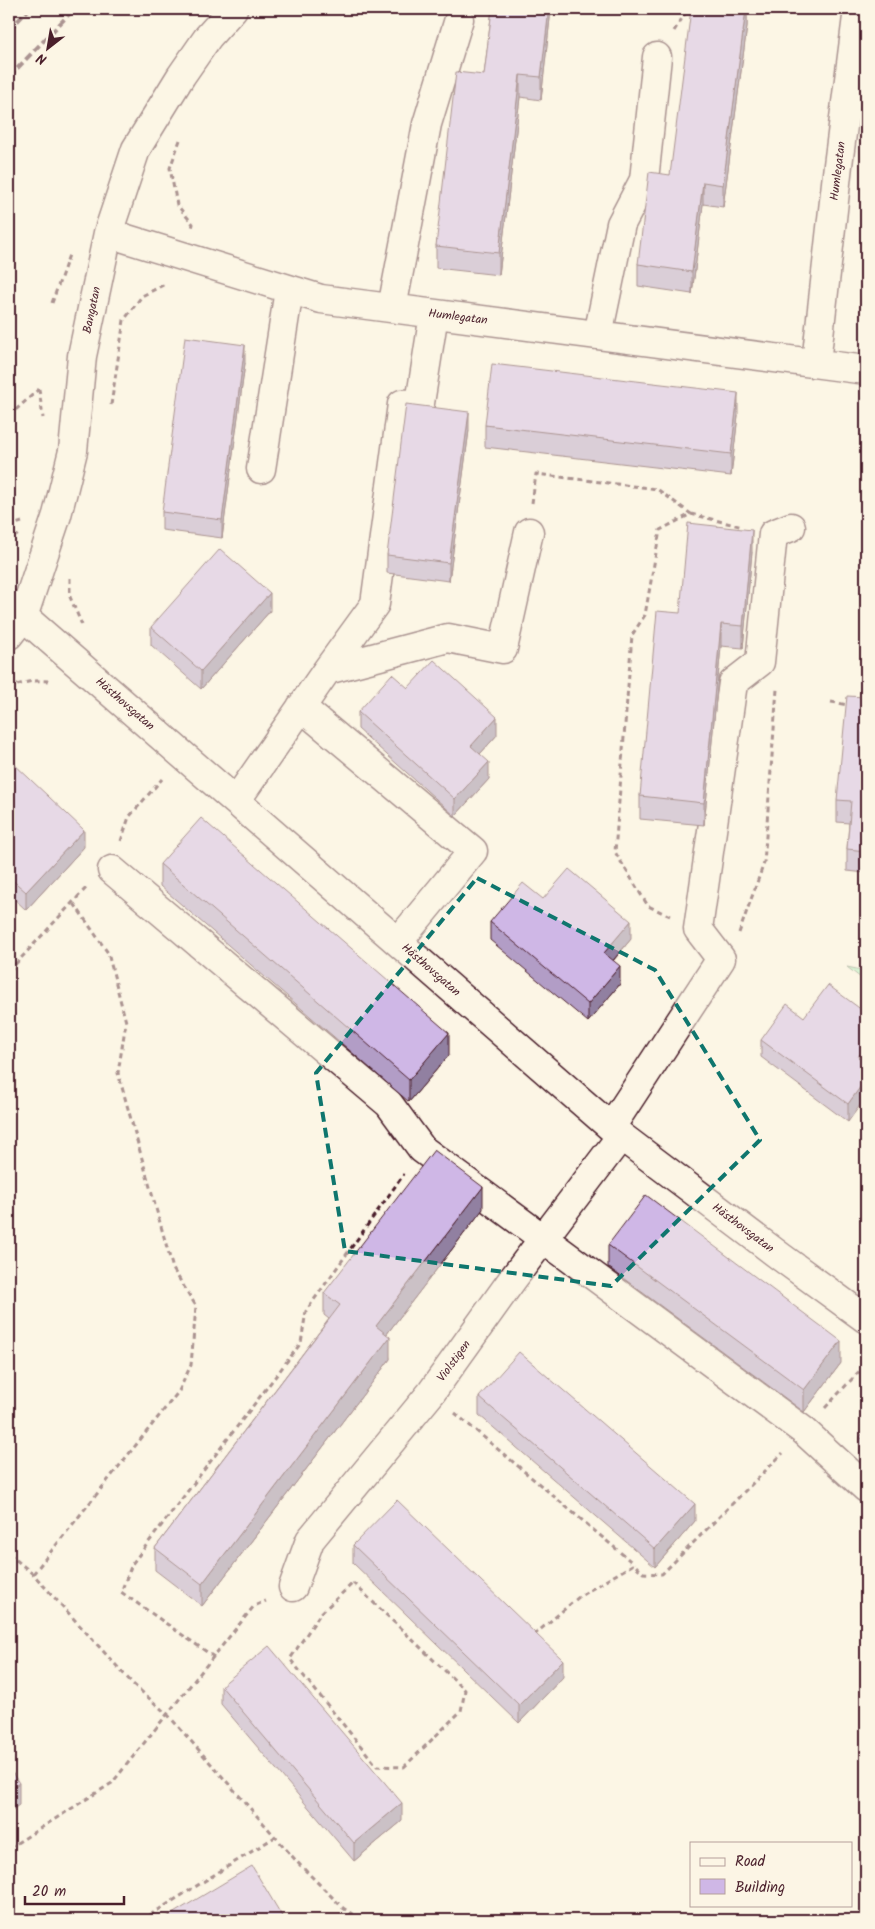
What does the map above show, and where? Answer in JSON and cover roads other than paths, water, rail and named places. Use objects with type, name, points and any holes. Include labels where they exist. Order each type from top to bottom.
[{"type":"street","name":"Bangatan","points":[[14,619],[48,546],[73,451],[82,356],[108,233],[136,149],[181,76],[208,37],[233,9]]},
{"type":"street","name":"Humlegatan","points":[[816,363],[858,9]]},
{"type":"street","points":[[392,308],[427,124],[459,19]]},
{"type":"street","points":[[598,335],[621,224],[644,180],[658,58]]},
{"type":"street","name":"Humlegatan","points":[[108,233],[321,299],[866,370]]},
{"type":"street","points":[[261,469],[289,290]]},
{"type":"street","points":[[236,801],[326,670],[375,604],[402,404],[420,403],[434,314]]},
{"type":"street","name":"Violstigen","points":[[293,1587],[310,1540],[438,1399],[616,1131],[721,959],[698,929],[733,683],[760,662],[782,530]]},
{"type":"street","points":[[326,670],[448,638],[503,649],[529,532]]},
{"type":"street","name":"Hästhovsgatan","points":[[14,619],[236,801],[616,1131],[866,1319]]},
{"type":"street","points":[[301,707],[473,851],[398,942]]},
{"type":"street","points":[[112,870],[389,1104],[422,1149],[804,1431],[866,1488]]},
{"type":"railway","points":[[9,30],[29,9]]},
{"type":"railway","points":[[9,77],[74,9]]}]
